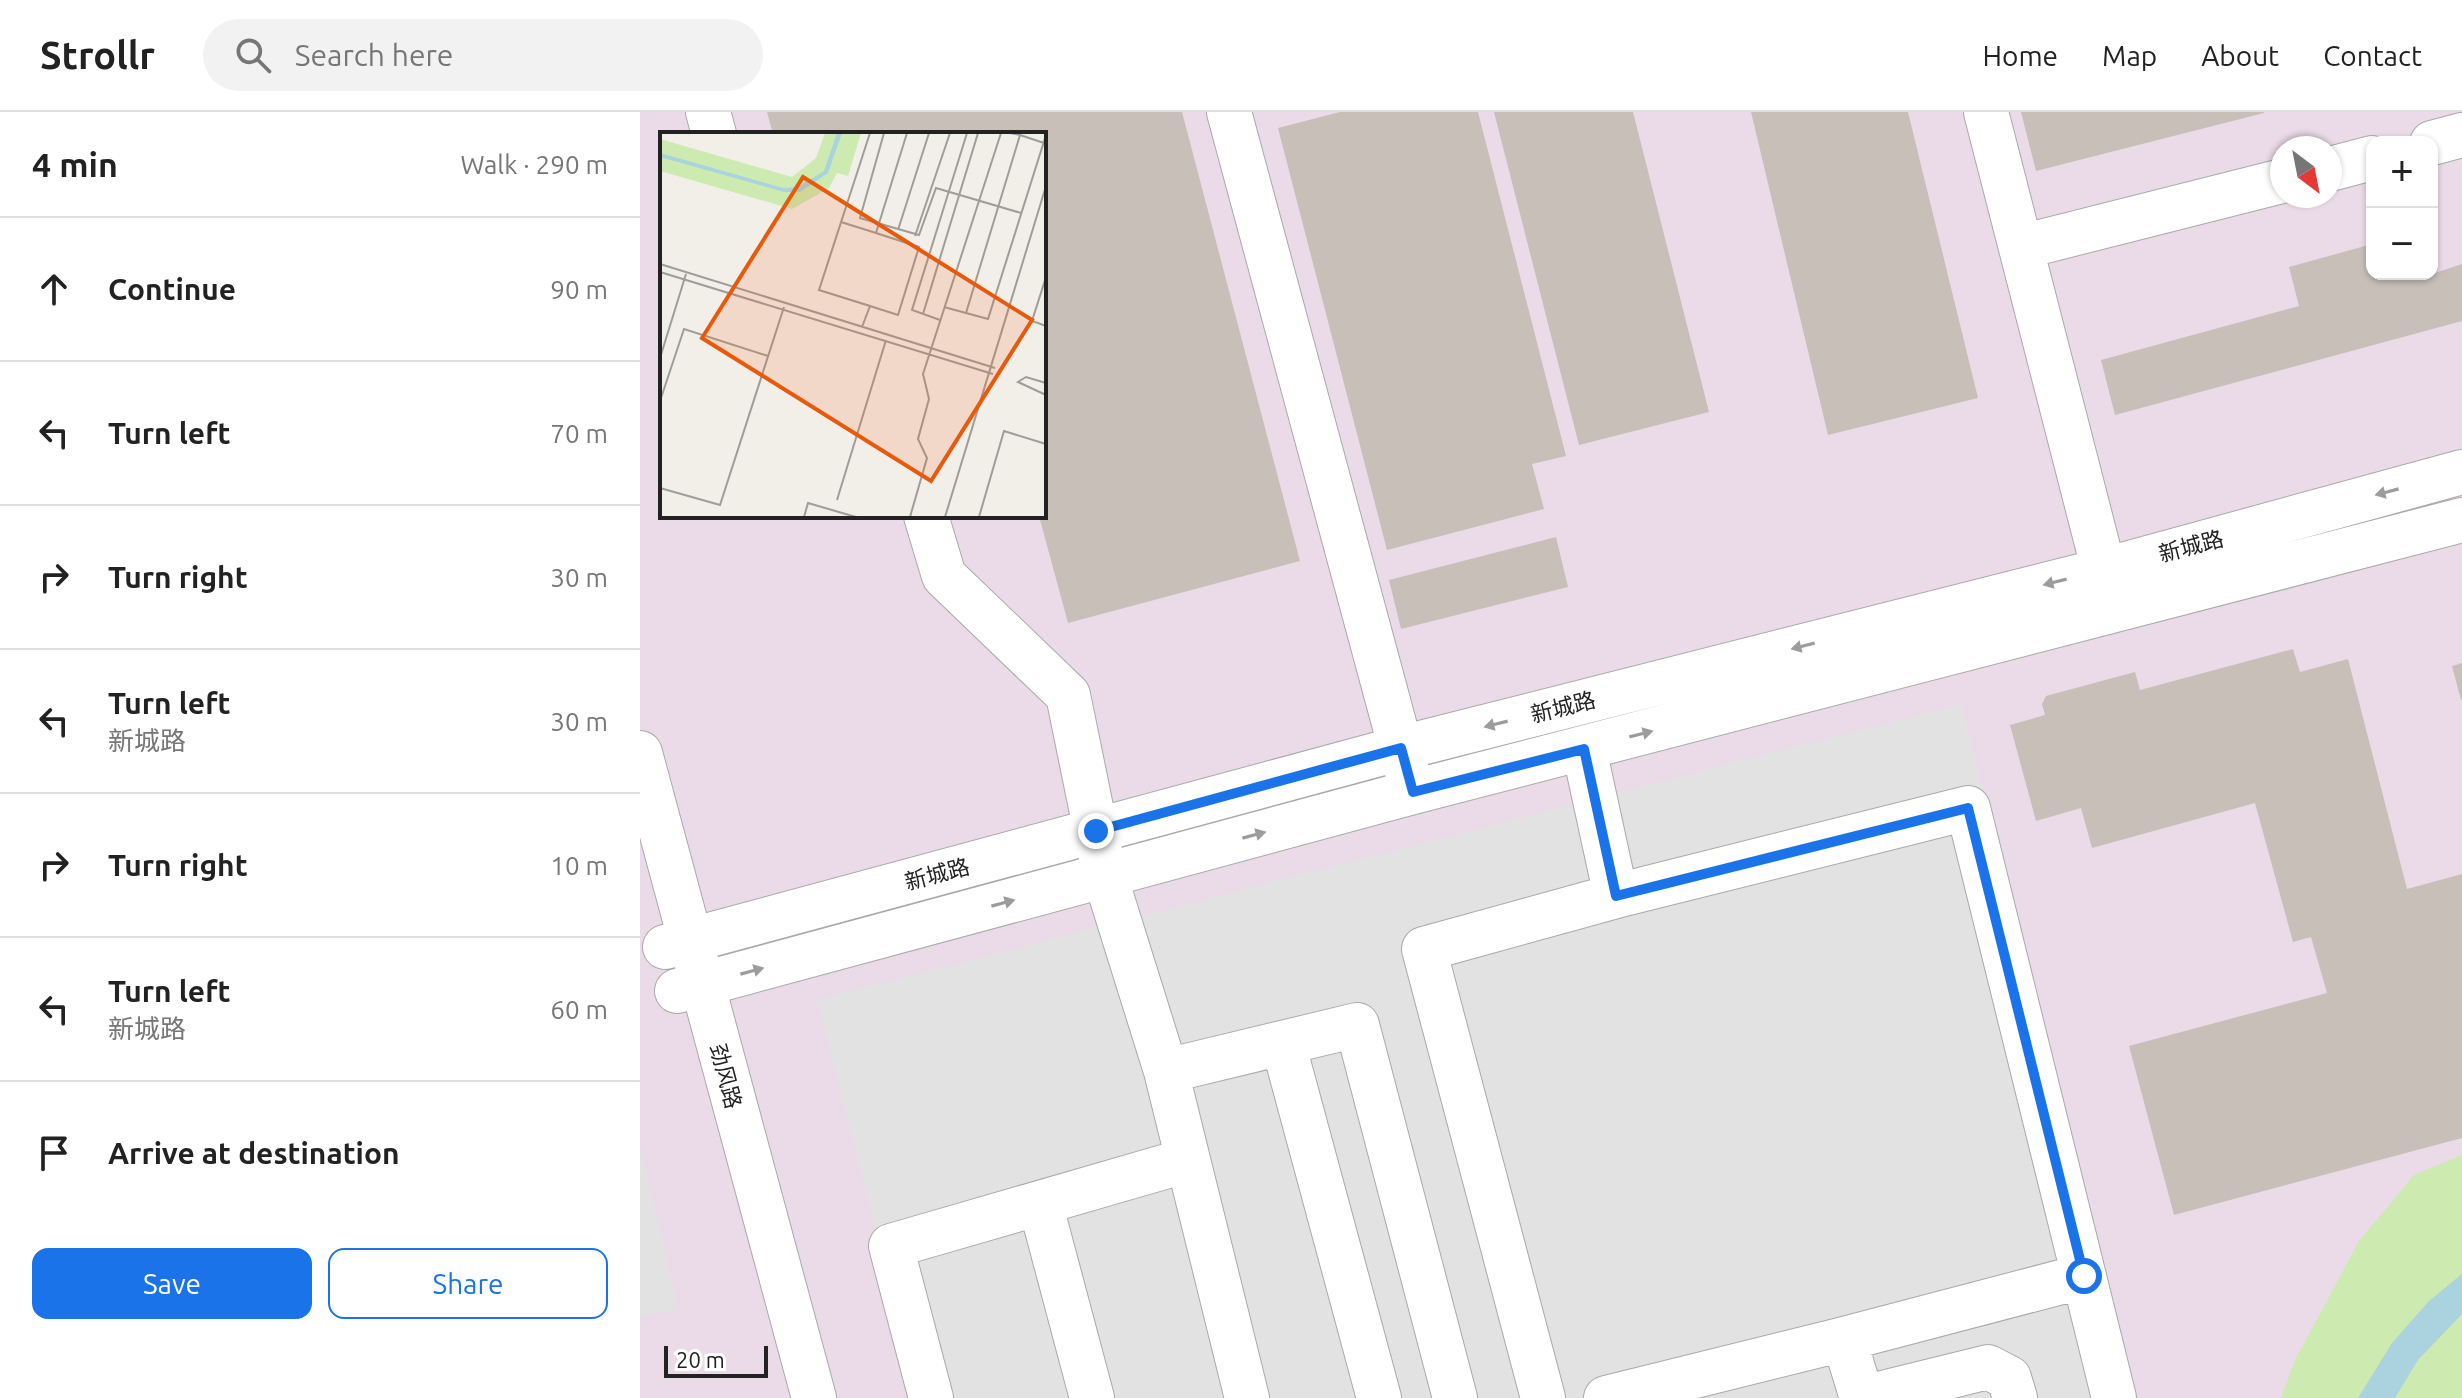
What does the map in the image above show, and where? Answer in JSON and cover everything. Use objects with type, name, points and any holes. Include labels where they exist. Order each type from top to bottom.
[{"type":"street","points":[[708,112],[713,132]]},
{"type":"street","points":[[1229,112],[1413,792]]},
{"type":"street","points":[[1986,112],[2115,612]]},
{"type":"street","points":[[2438,141],[2462,135]]},
{"type":"street","points":[[2342,166],[2366,160]]},
{"type":"street","points":[[2021,247],[2270,184]]},
{"type":"street","name":"新城路","points":[[678,944],[1401,748],[2104,570],[2462,472]]},
{"type":"street","points":[[927,518],[944,576],[1068,695],[1105,876],[1166,1071],[1247,1398]]},
{"type":"street","name":"新城路","points":[[689,988],[1413,792],[2462,520]]},
{"type":"street","points":[[1584,749],[1616,896]]},
{"type":"street","name":"劲风路","points":[[640,753],[678,944],[784,1398]]},
{"type":"street","points":[[1543,1398],[1424,949],[1616,896],[1968,808],[2114,1398]]},
{"type":"street","name":"劲风路","points":[[640,855],[678,944]]},
{"type":"street","name":"劲风路","points":[[689,988],[814,1398]]},
{"type":"street","points":[[1166,1071],[1357,1025],[1455,1398]]},
{"type":"street","points":[[1283,1043],[1379,1398]]},
{"type":"street","points":[[931,1398],[891,1246],[1188,1160]]},
{"type":"street","points":[[1040,1203],[1092,1398]]},
{"type":"street","points":[[1606,1398],[2084,1276]]},
{"type":"street","points":[[1844,1339],[1862,1398],[1988,1367],[2009,1378],[2015,1398]]},
{"type":"shaded area","points":[[640,112],[2462,112],[2462,1398],[640,1398]]},
{"type":"shaded area","points":[[1961,704],[2138,1398],[918,1398],[817,1000]]},
{"type":"shaded area","points":[[640,1149],[678,1308],[640,1317]]},
{"type":"green space","points":[[2462,1155],[2462,1398],[2281,1398],[2295,1360],[2359,1241],[2414,1175]]},
{"type":"water","points":[[2462,1274],[2462,1314],[2418,1360],[2395,1398],[2358,1398],[2392,1343],[2429,1301]]},
{"type":"building","points":[[767,112],[1182,112],[1300,561],[1068,623],[1040,518],[1046,518],[1046,132],[772,132]]},
{"type":"building","points":[[1340,112],[1478,112],[1566,456],[1532,464],[1544,509],[1387,550],[1278,128]]},
{"type":"building","points":[[1494,112],[1633,112],[1709,412],[1579,445]]},
{"type":"building","points":[[1751,112],[1908,112],[1978,398],[1828,435]]},
{"type":"building","points":[[2021,112],[2264,112],[2264,113],[2036,171]]},
{"type":"building","points":[[2366,246],[2366,280],[2438,280],[2438,272],[2462,264],[2462,321],[2115,415],[2101,360],[2299,306],[2289,267]]},
{"type":"building","points":[[1556,537],[1568,587],[1401,629],[1389,580]]},
{"type":"building","points":[[2293,649],[2300,672],[2348,659],[2407,889],[2462,874],[2462,1138],[2174,1215],[2129,1046],[2327,993],[2311,937],[2293,942],[2255,803],[2092,848],[2081,808],[2036,821],[2010,725],[2045,715],[2042,704],[2046,696],[2135,672],[2140,690]]},
{"type":"building","points":[[2462,663],[2462,700],[2461,700],[2452,666]]},
{"type":"route","points":[[1096,831],[1401,748],[1413,792],[1584,749],[1616,896],[1968,808],[2084,1276]]}]
